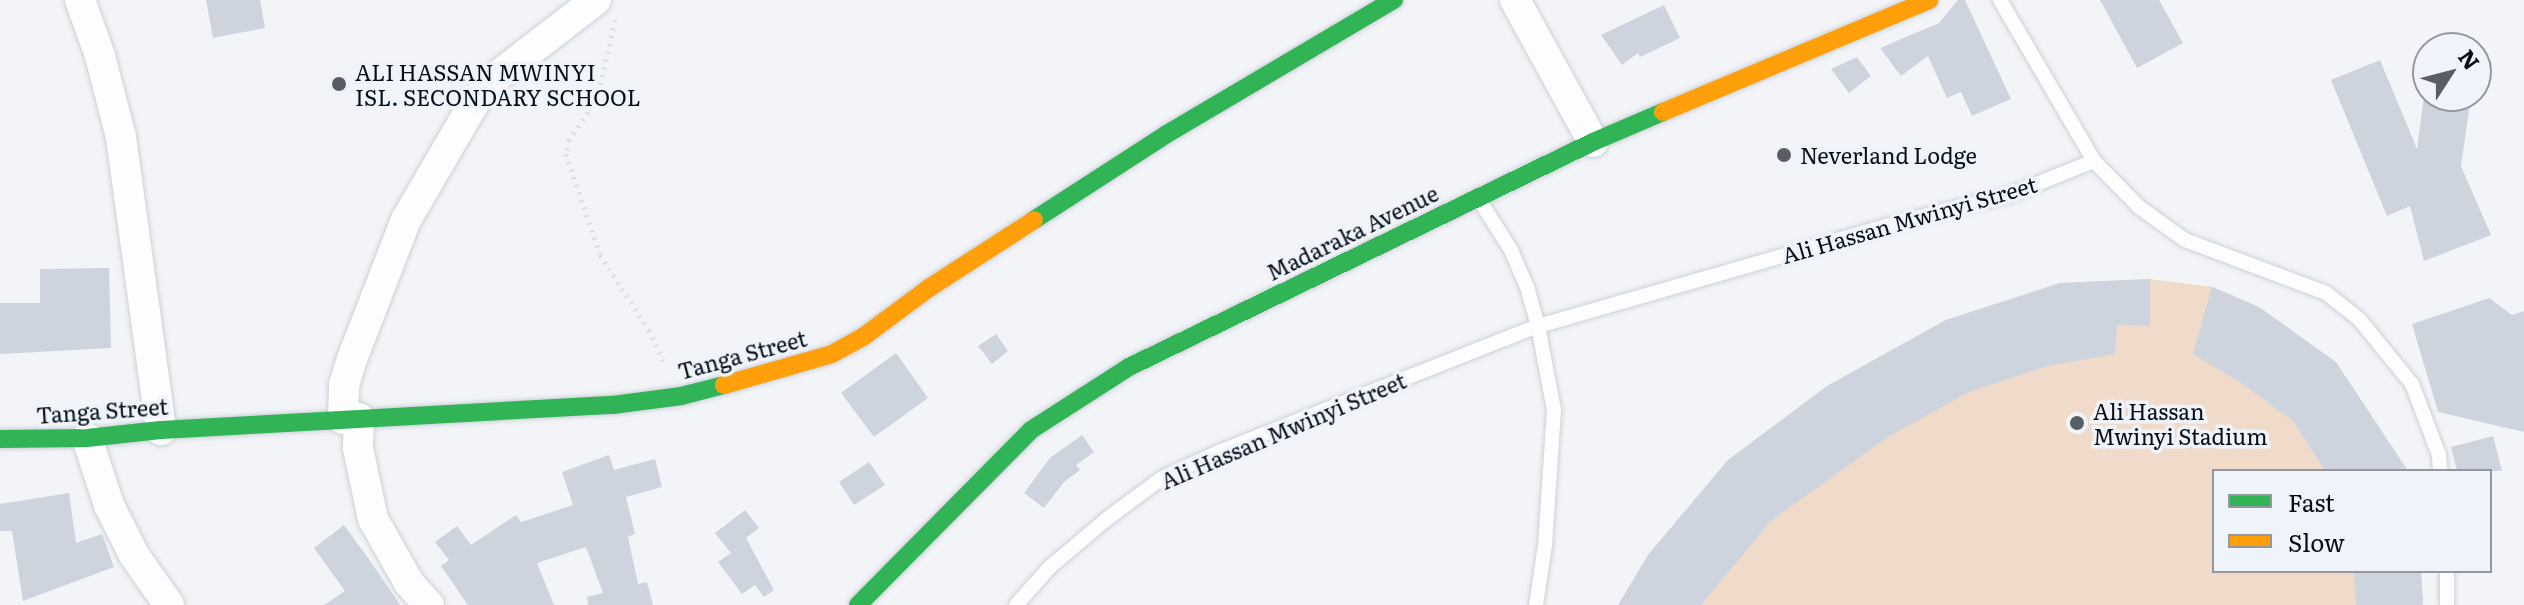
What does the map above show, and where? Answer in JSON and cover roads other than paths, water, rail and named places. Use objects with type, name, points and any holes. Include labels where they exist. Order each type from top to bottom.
[{"type":"street","points":[[80,0],[100,56],[121,137],[161,430]]},
{"type":"street","name":"Tanga Street","points":[[0,439],[87,438],[161,430],[613,405],[681,396],[783,371],[853,342],[929,288],[1167,134],[1394,0]]},
{"type":"street","points":[[1515,0],[1593,142]]},
{"type":"street","name":"Madaraka Avenue","points":[[858,605],[1031,430],[1129,367],[1593,142],[1929,0]]},
{"type":"street","points":[[429,605],[409,583],[373,519],[344,385],[406,220],[477,98],[496,77],[606,6]]},
{"type":"street","points":[[87,438],[109,505],[134,555],[169,605]]},
{"type":"lane","points":[[2000,0],[2094,161],[2139,207],[2185,240],[2326,293],[2359,319],[2412,384],[2439,455],[2440,469]]},
{"type":"lane","name":"Ali Hassan Mwinyi Street","points":[[1016,605],[1050,567],[1162,478],[1356,396],[1538,326],[1903,221],[2009,195],[2094,161]]},
{"type":"lane","points":[[1478,198],[1511,250],[1538,326],[1554,410],[1545,545],[1536,605]]},
{"type":"lane","points":[[2447,573],[2447,605]]},
{"type":"place","name":"ALI HASSAN MWINYI ISL. SECONDARY SCHOOL","points":[[339,84]]},
{"type":"place","name":"Neverland Lodge","points":[[1784,155]]},
{"type":"place","name":"Ali Hassan Mwinyi Stadium","points":[[2077,423]]}]
